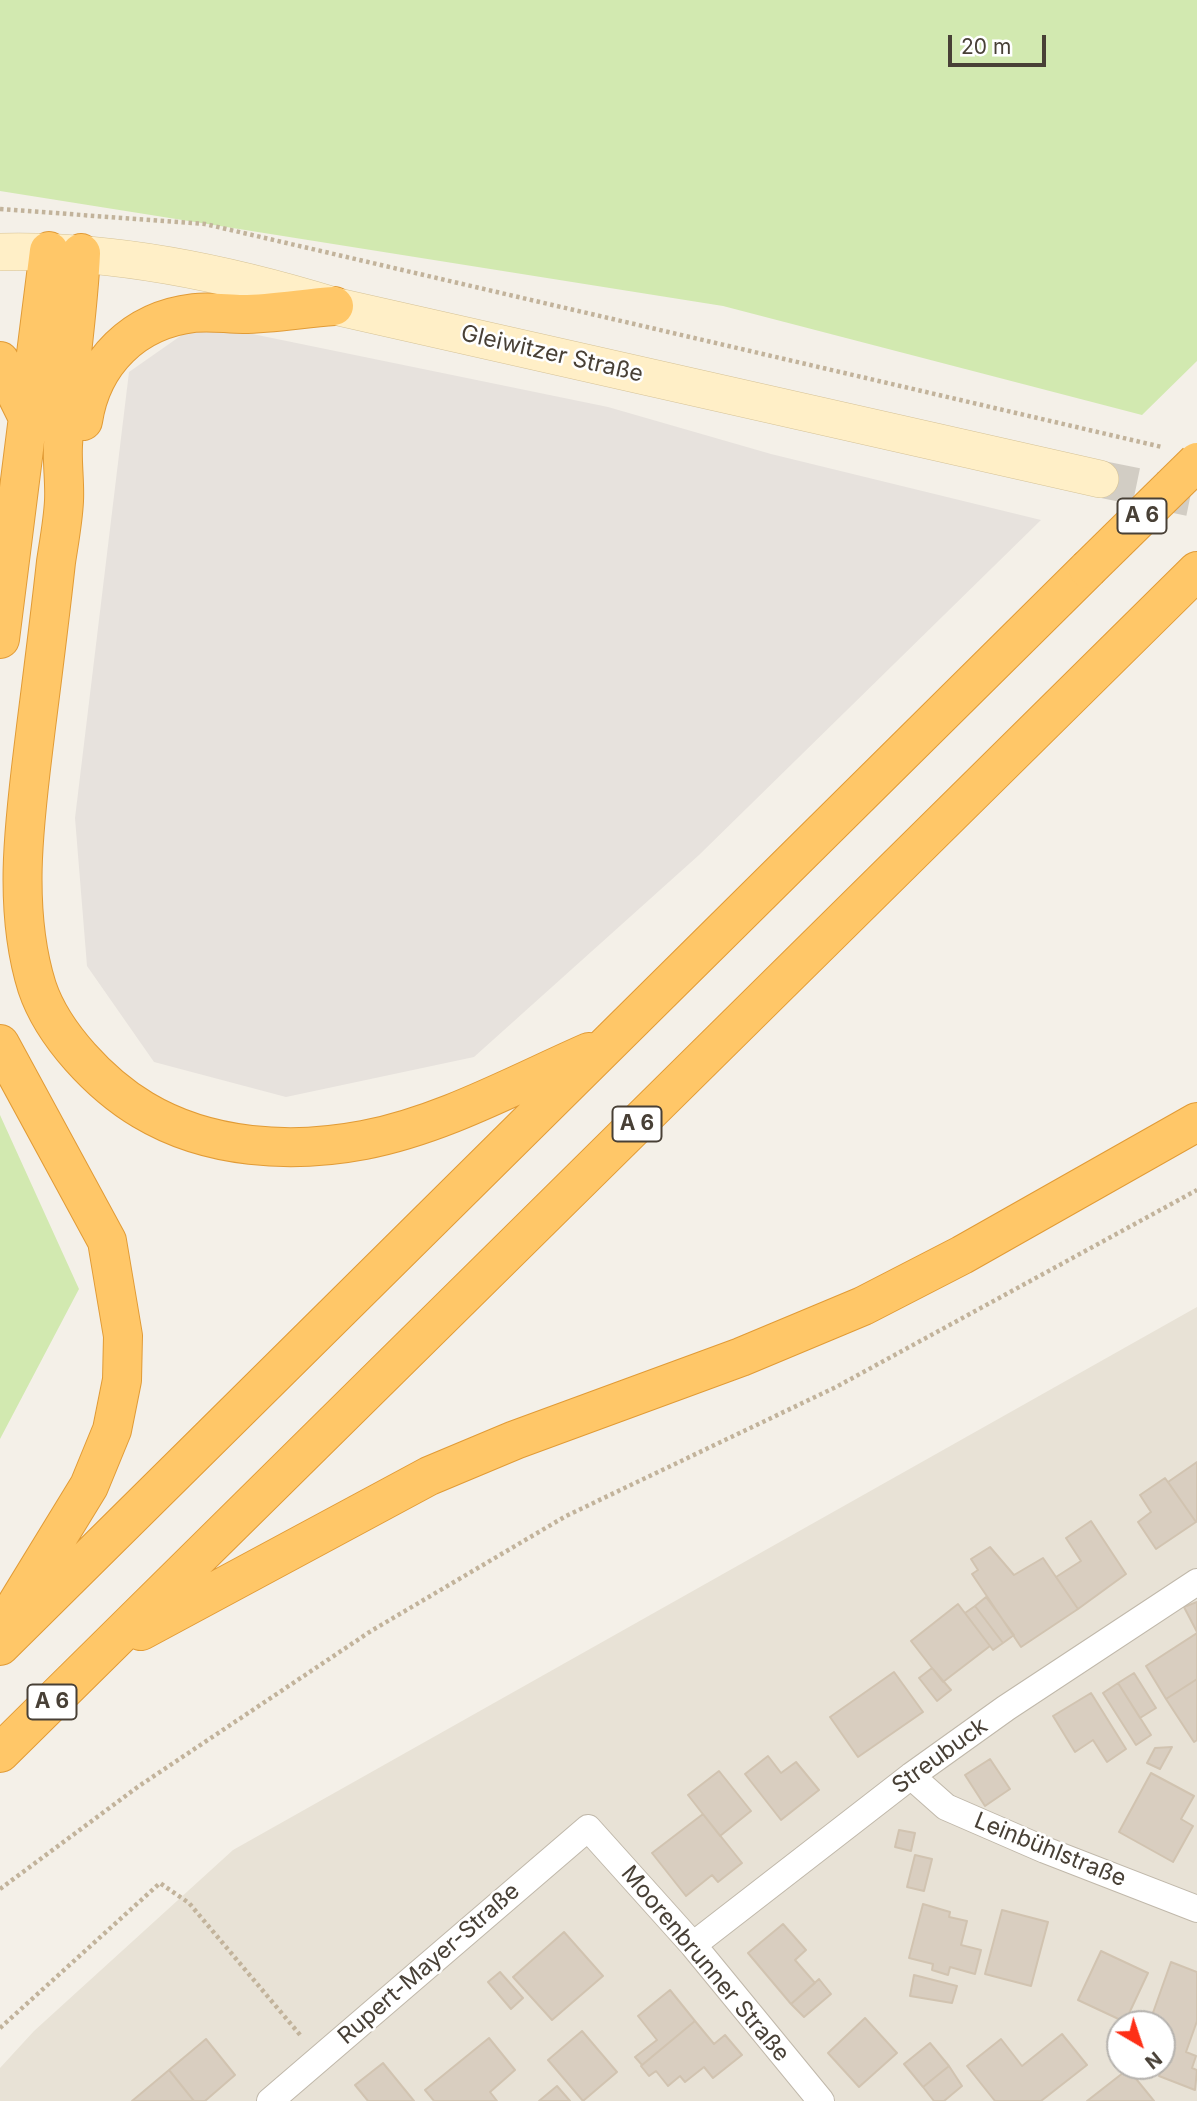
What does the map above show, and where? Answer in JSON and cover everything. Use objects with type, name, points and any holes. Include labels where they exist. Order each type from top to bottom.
[{"type":"highway","points":[[0,639],[27,416],[65,252]]},
{"type":"highway","points":[[64,501],[63,446],[78,319],[65,252]]},
{"type":"highway","points":[[64,501],[94,379],[111,356],[131,337],[159,322],[197,313],[244,314],[334,306]]},
{"type":"highway","points":[[0,361],[27,416]]},
{"type":"highway","name":"A 6","points":[[0,1646],[1088,569],[1184,456]]},
{"type":"highway","name":"A 6","points":[[64,501],[24,822],[25,918],[29,952],[38,990],[65,1036],[93,1071],[122,1097],[162,1122],[202,1138],[248,1144],[306,1146],[364,1140],[415,1126],[610,1043]]},
{"type":"highway","name":"A 6","points":[[0,1753],[1197,571]]},
{"type":"highway","points":[[0,1044],[107,1241],[123,1336],[122,1380],[112,1430],[89,1486],[0,1632]]},
{"type":"highway","points":[[105,1650],[429,1476],[515,1440],[741,1357],[863,1306],[973,1248],[1197,1122]]},
{"type":"main road","name":"Gleiwitzer Straße","points":[[0,252],[65,252],[255,283],[334,306],[1100,479]]},
{"type":"street","name":"Streubuck","points":[[693,1945],[911,1776],[1006,1708],[1197,1582]]},
{"type":"street","name":"Leinbühlstraße","points":[[911,1776],[946,1807],[1045,1850],[1197,1909]]},
{"type":"street","name":"Moorenbrunner Straße","points":[[588,1828],[693,1945],[821,2101]]},
{"type":"street","name":"Rupert-Mayer-Straße","points":[[270,2101],[588,1828]]},
{"type":"path","points":[[0,209],[205,224],[1184,456]]},
{"type":"path","points":[[0,1889],[139,1786],[348,1646],[543,1530],[836,1387],[1197,1190]]},
{"type":"path","points":[[0,2028],[160,1883],[189,1903],[320,2058]]},
{"type":"shaded area","points":[[199,323],[608,407],[771,454],[1041,520],[699,855],[474,1057],[286,1097],[154,1062],[87,966],[75,818],[129,372]]},
{"type":"shaded area","points":[[1197,1307],[1197,2101],[0,2101],[0,2068],[34,2031],[233,1850]]},
{"type":"green space","points":[[0,0],[1197,0],[1197,361],[1142,415],[723,306],[0,191]]},
{"type":"green space","points":[[0,1115],[79,1289],[0,1439]]},
{"type":"building","points":[[1197,1462],[1197,1521],[1196,1522],[1168,1482]]},
{"type":"building","points":[[1165,1478],[1196,1522],[1156,1549],[1138,1522],[1151,1512],[1140,1495]]},
{"type":"building","points":[[1091,1521],[1126,1574],[1078,1609],[1056,1577],[1081,1561],[1066,1538]]},
{"type":"building","points":[[990,1547],[1014,1575],[1043,1558],[1078,1609],[1021,1647],[972,1574],[978,1570],[971,1559]]},
{"type":"building","points":[[986,1597],[1014,1635],[1003,1643],[975,1606]]},
{"type":"building","points":[[1197,1602],[1197,1632],[1184,1607]]},
{"type":"building","points":[[958,1604],[990,1646],[943,1682],[911,1641]]},
{"type":"building","points":[[975,1606],[1003,1643],[993,1650],[965,1613]]},
{"type":"building","points":[[1197,1633],[1197,1679],[1166,1699],[1146,1666]]},
{"type":"building","points":[[932,1668],[951,1690],[937,1701],[919,1678]]},
{"type":"building","points":[[894,1672],[923,1712],[858,1757],[830,1717]]},
{"type":"building","points":[[1134,1673],[1156,1708],[1140,1718],[1118,1683]]},
{"type":"building","points":[[1197,1679],[1197,1740],[1194,1742],[1166,1699]]},
{"type":"building","points":[[1118,1683],[1151,1735],[1136,1745],[1103,1693]]},
{"type":"building","points":[[1091,1693],[1126,1749],[1107,1762],[1093,1740],[1075,1752],[1053,1716]]},
{"type":"building","points":[[1172,1747],[1160,1769],[1147,1763],[1155,1748]]},
{"type":"building","points":[[768,1756],[781,1773],[796,1762],[819,1790],[781,1820],[745,1774]]},
{"type":"building","points":[[990,1759],[1010,1789],[985,1806],[965,1775]]},
{"type":"building","points":[[719,1771],[751,1811],[720,1836],[688,1795]]},
{"type":"building","points":[[1151,1773],[1194,1796],[1181,1819],[1193,1826],[1173,1862],[1119,1832]]},
{"type":"building","points":[[703,1814],[742,1863],[718,1882],[712,1875],[686,1896],[652,1853]]},
{"type":"building","points":[[899,1830],[915,1833],[911,1851],[895,1847]]},
{"type":"building","points":[[915,1855],[932,1859],[924,1891],[907,1887]]},
{"type":"building","points":[[923,1904],[950,1912],[949,1917],[967,1921],[961,1945],[981,1950],[975,1974],[950,1967],[948,1975],[932,1970],[933,1964],[909,1958]]},
{"type":"building","points":[[1002,1910],[1048,1922],[1031,1986],[985,1974]]},
{"type":"building","points":[[783,1924],[806,1950],[795,1960],[815,1983],[791,2004],[748,1953]]},
{"type":"building","points":[[564,1932],[603,1976],[552,2020],[513,1977]]},
{"type":"building","points":[[1101,1951],[1148,1973],[1131,2010],[1106,2010],[1106,2013],[1078,2000]]},
{"type":"building","points":[[1171,1962],[1197,1972],[1197,2021],[1186,2052],[1196,2056],[1192,2068],[1197,2070],[1195,2090],[1169,2080],[1176,2080],[1176,2010],[1154,2010]]},
{"type":"building","points":[[500,1972],[523,1998],[511,2009],[488,1982]]},
{"type":"building","points":[[914,1975],[957,1986],[952,2003],[910,1996]]},
{"type":"building","points":[[819,1979],[831,1994],[804,2017],[791,2004]]},
{"type":"building","points":[[670,1990],[695,2021],[642,2065],[635,2057],[657,2040],[638,2016]]},
{"type":"building","points":[[865,2018],[897,2053],[859,2087],[828,2053]]},
{"type":"building","points":[[695,2021],[714,2044],[725,2035],[742,2055],[713,2078],[704,2067],[685,2082],[680,2076],[668,2086],[656,2071],[649,2076],[641,2066]]},
{"type":"building","points":[[582,2031],[617,2072],[583,2101],[548,2060]]},
{"type":"building","points":[[1062,2034],[1087,2065],[1041,2101],[995,2101],[967,2066],[1001,2039],[1022,2066]]},
{"type":"building","points":[[489,2038],[515,2070],[490,2092],[497,2101],[434,2101],[425,2090]]},
{"type":"building","points":[[206,2039],[235,2075],[205,2101],[194,2101],[169,2070]]},
{"type":"building","points":[[930,2043],[949,2066],[923,2087],[904,2064]]},
{"type":"building","points":[[383,2063],[414,2101],[368,2101],[355,2085]]},
{"type":"building","points":[[949,2066],[962,2086],[944,2101],[934,2101],[923,2087]]},
{"type":"building","points":[[169,2070],[194,2101],[132,2101]]},
{"type":"building","points":[[1114,2080],[1137,2080],[1154,2101],[1087,2101]]},
{"type":"building","points":[[557,2086],[570,2101],[539,2101]]},
{"type":"tunnel","points":[[1100,479],[1197,499]]}]
